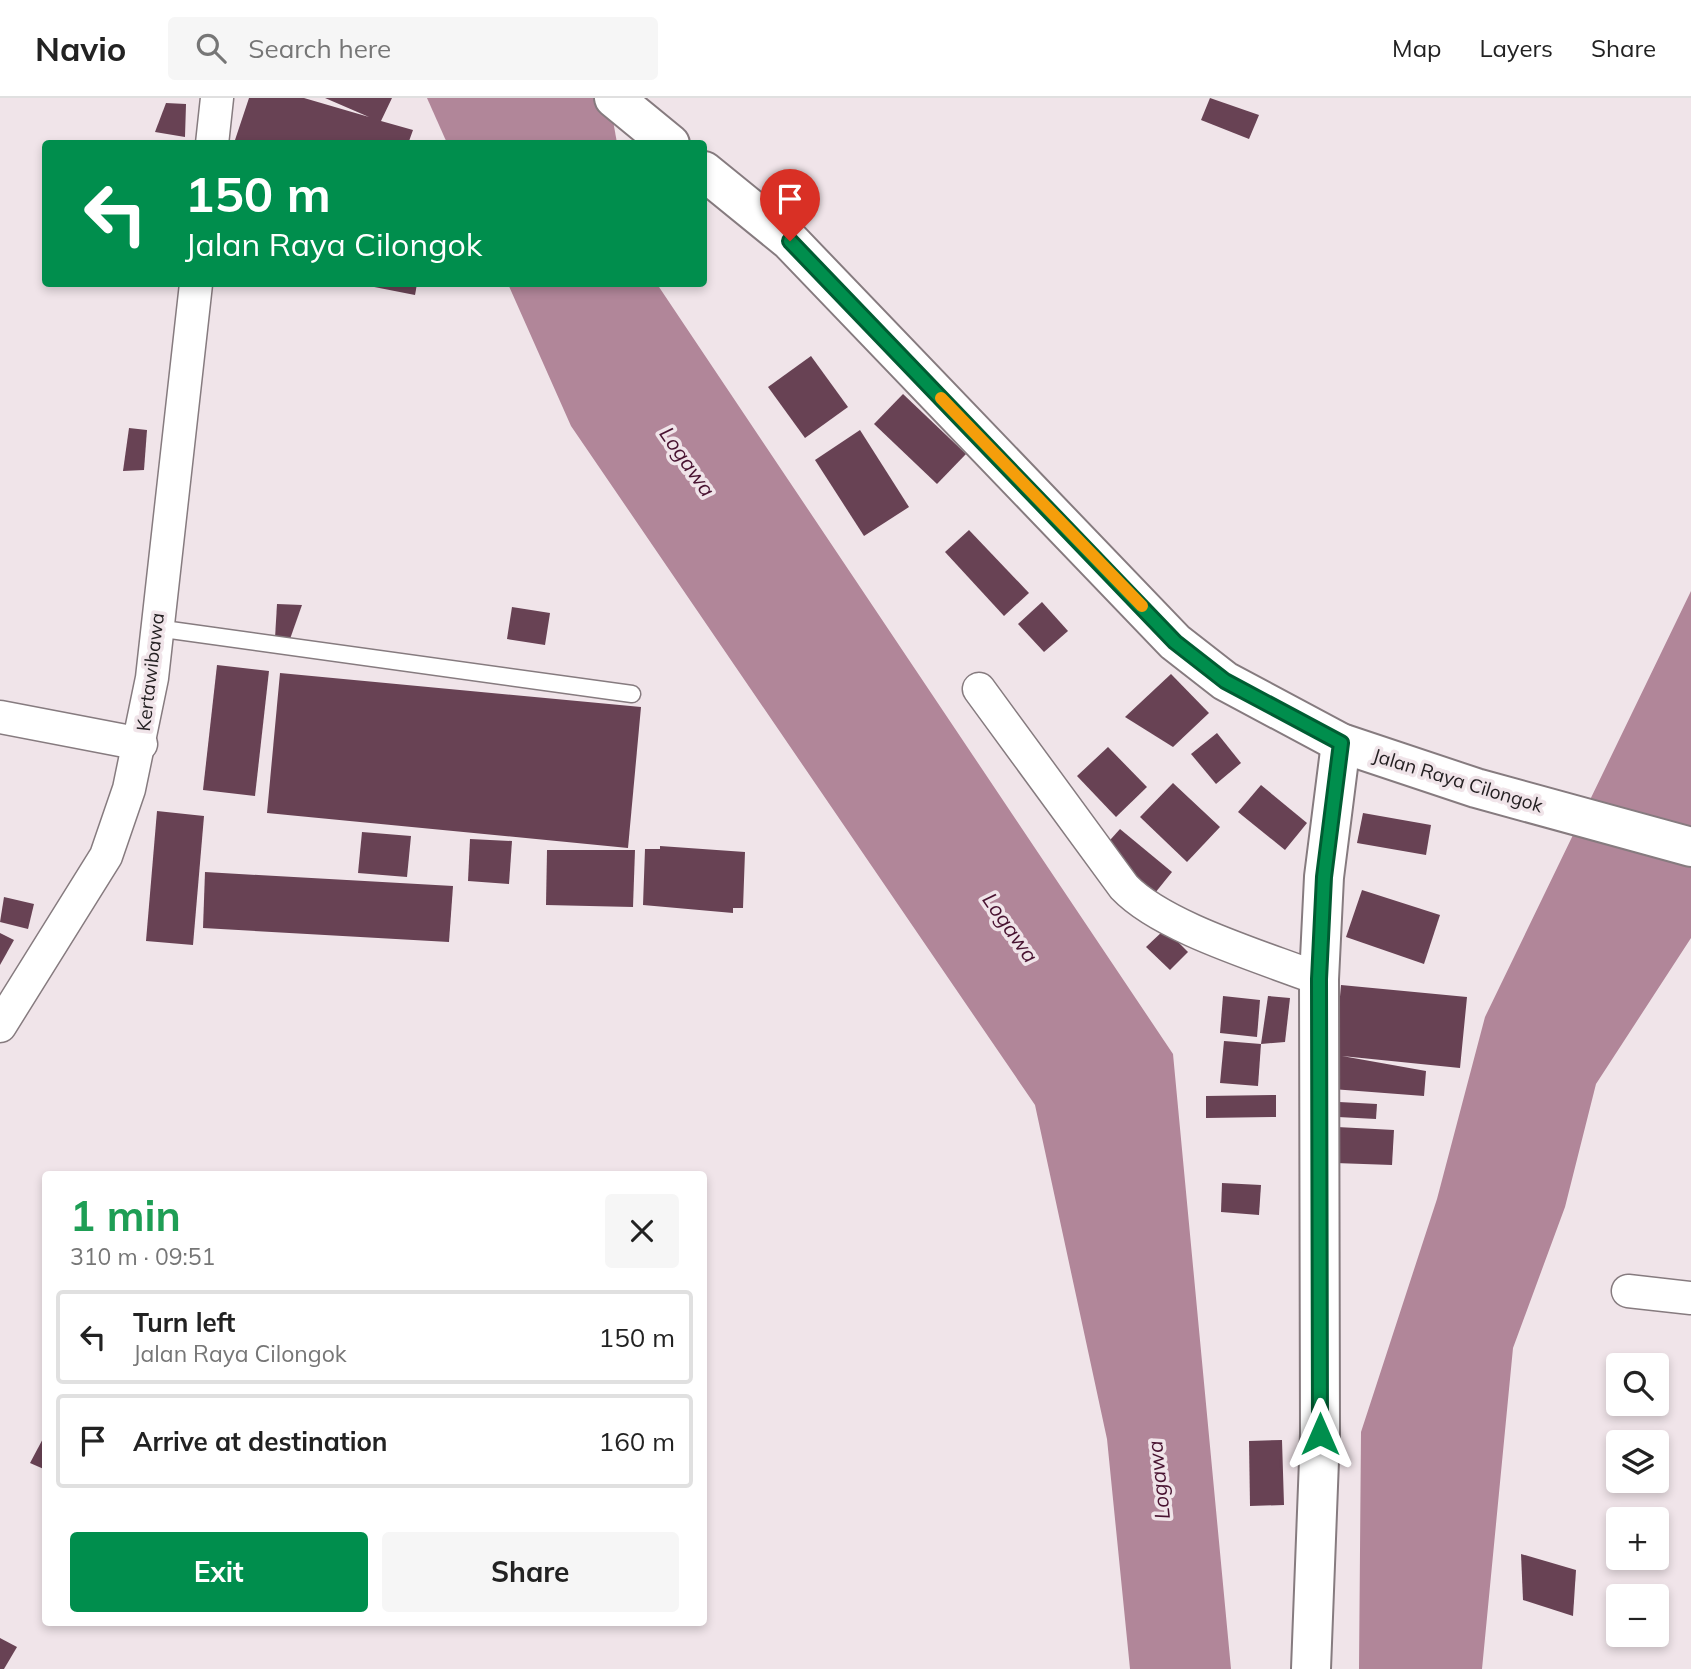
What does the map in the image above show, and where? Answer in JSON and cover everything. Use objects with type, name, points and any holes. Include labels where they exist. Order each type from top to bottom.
[{"type":"main road","points":[[614,98],[665,140]]},
{"type":"main road","name":"Jalan Raya Cilongok","points":[[707,173],[790,241],[1175,642],[1225,681],[1341,743],[1476,788],[1691,847]]},
{"type":"main road","points":[[1311,1669],[1320,1434],[1319,979],[1324,877],[1341,743]]},
{"type":"street","points":[[212,140],[217,98]]},
{"type":"street","name":"Kertawibawa","points":[[0,1026],[106,856],[141,744],[152,678],[196,287]]},
{"type":"street","points":[[979,689],[1124,887],[1140,904],[1165,918],[1319,979]]},
{"type":"street","points":[[0,717],[141,744]]},
{"type":"street","points":[[1628,1291],[1691,1298]]},
{"type":"lane","points":[[156,628],[632,694]]},
{"type":"water","points":[[427,98],[609,98],[616,140],[446,140]]},
{"type":"water","name":"Logawa","points":[[509,287],[659,287],[1173,1054],[1231,1669],[1130,1669],[1107,1439],[1035,1105],[571,426]]},
{"type":"water","points":[[1691,591],[1691,938],[1596,1084],[1565,1207],[1513,1348],[1482,1669],[1359,1669],[1361,1432],[1437,1199],[1485,1017]]},
{"type":"building","points":[[249,98],[304,98],[369,117],[325,98],[392,98],[381,121],[413,130],[409,140],[235,140]]},
{"type":"building","points":[[1210,98],[1259,115],[1249,139],[1201,120]]},
{"type":"building","points":[[166,103],[186,104],[185,137],[155,132]]},
{"type":"building","points":[[374,287],[416,287],[415,295]]},
{"type":"building","points":[[811,356],[848,407],[805,438],[768,387]]},
{"type":"building","points":[[903,394],[966,454],[937,484],[874,424]]},
{"type":"building","points":[[129,428],[147,430],[144,470],[123,471]]},
{"type":"building","points":[[860,430],[909,507],[864,536],[815,460]]},
{"type":"building","points":[[969,530],[1029,593],[1004,616],[945,552]]},
{"type":"building","points":[[1042,602],[1068,631],[1044,652],[1018,624]]},
{"type":"building","points":[[277,604],[302,605],[290,639],[275,638]]},
{"type":"building","points":[[512,607],[550,613],[545,645],[507,639]]},
{"type":"building","points":[[217,665],[269,671],[255,796],[203,790]]},
{"type":"building","points":[[280,673],[641,707],[628,848],[267,813]]},
{"type":"building","points":[[1171,674],[1209,713],[1173,747],[1125,717]]},
{"type":"building","points":[[1217,733],[1241,763],[1216,784],[1191,754]]},
{"type":"building","points":[[1108,747],[1147,787],[1116,817],[1077,776]]},
{"type":"building","points":[[1173,783],[1220,827],[1187,862],[1140,817]]},
{"type":"building","points":[[1261,785],[1307,823],[1285,850],[1238,812]]},
{"type":"building","points":[[157,811],[204,816],[193,945],[146,941]]},
{"type":"building","points":[[1363,813],[1431,825],[1426,855],[1357,843]]},
{"type":"building","points":[[1120,829],[1172,872],[1155,893],[1102,849]]},
{"type":"building","points":[[362,832],[411,836],[407,877],[358,873]]},
{"type":"building","points":[[470,839],[512,841],[509,884],[468,881]]},
{"type":"building","points":[[660,846],[745,852],[743,908],[733,908],[733,913],[643,905],[645,849],[660,849]]},
{"type":"building","points":[[547,850],[635,850],[633,907],[546,905]]},
{"type":"building","points":[[205,872],[453,886],[449,942],[203,928]]},
{"type":"building","points":[[1362,890],[1440,915],[1424,964],[1346,937]]},
{"type":"building","points":[[4,897],[34,904],[28,929],[0,922]]},
{"type":"building","points":[[1165,929],[1188,952],[1170,970],[1146,947]]},
{"type":"building","points":[[0,933],[14,940],[0,965]]},
{"type":"building","points":[[1341,985],[1467,997],[1460,1068],[1342,1056],[1426,1071],[1424,1096],[1332,1089]]},
{"type":"building","points":[[1223,996],[1260,1000],[1257,1037],[1220,1033]]},
{"type":"building","points":[[1268,996],[1290,998],[1285,1042],[1261,1044]]},
{"type":"building","points":[[1224,1041],[1261,1044],[1258,1086],[1220,1083]]},
{"type":"building","points":[[1276,1095],[1276,1117],[1206,1118],[1206,1096]]},
{"type":"building","points":[[1339,1102],[1377,1104],[1376,1119],[1338,1117]]},
{"type":"building","points":[[1337,1127],[1394,1130],[1392,1165],[1335,1163]]},
{"type":"building","points":[[1222,1183],[1261,1185],[1259,1215],[1221,1212]]},
{"type":"building","points":[[42,1440],[42,1468],[30,1463]]},
{"type":"building","points":[[1282,1440],[1284,1505],[1250,1506],[1249,1441]]},
{"type":"building","points":[[1521,1554],[1576,1570],[1573,1616],[1523,1600]]},
{"type":"building","points":[[0,1638],[17,1647],[4,1669],[0,1669]]},
{"type":"slow traffic","points":[[941,398],[1142,606]]},
{"type":"route","points":[[790,241],[1175,642],[1225,681],[1341,743],[1324,877],[1319,979],[1320,1434]]}]
